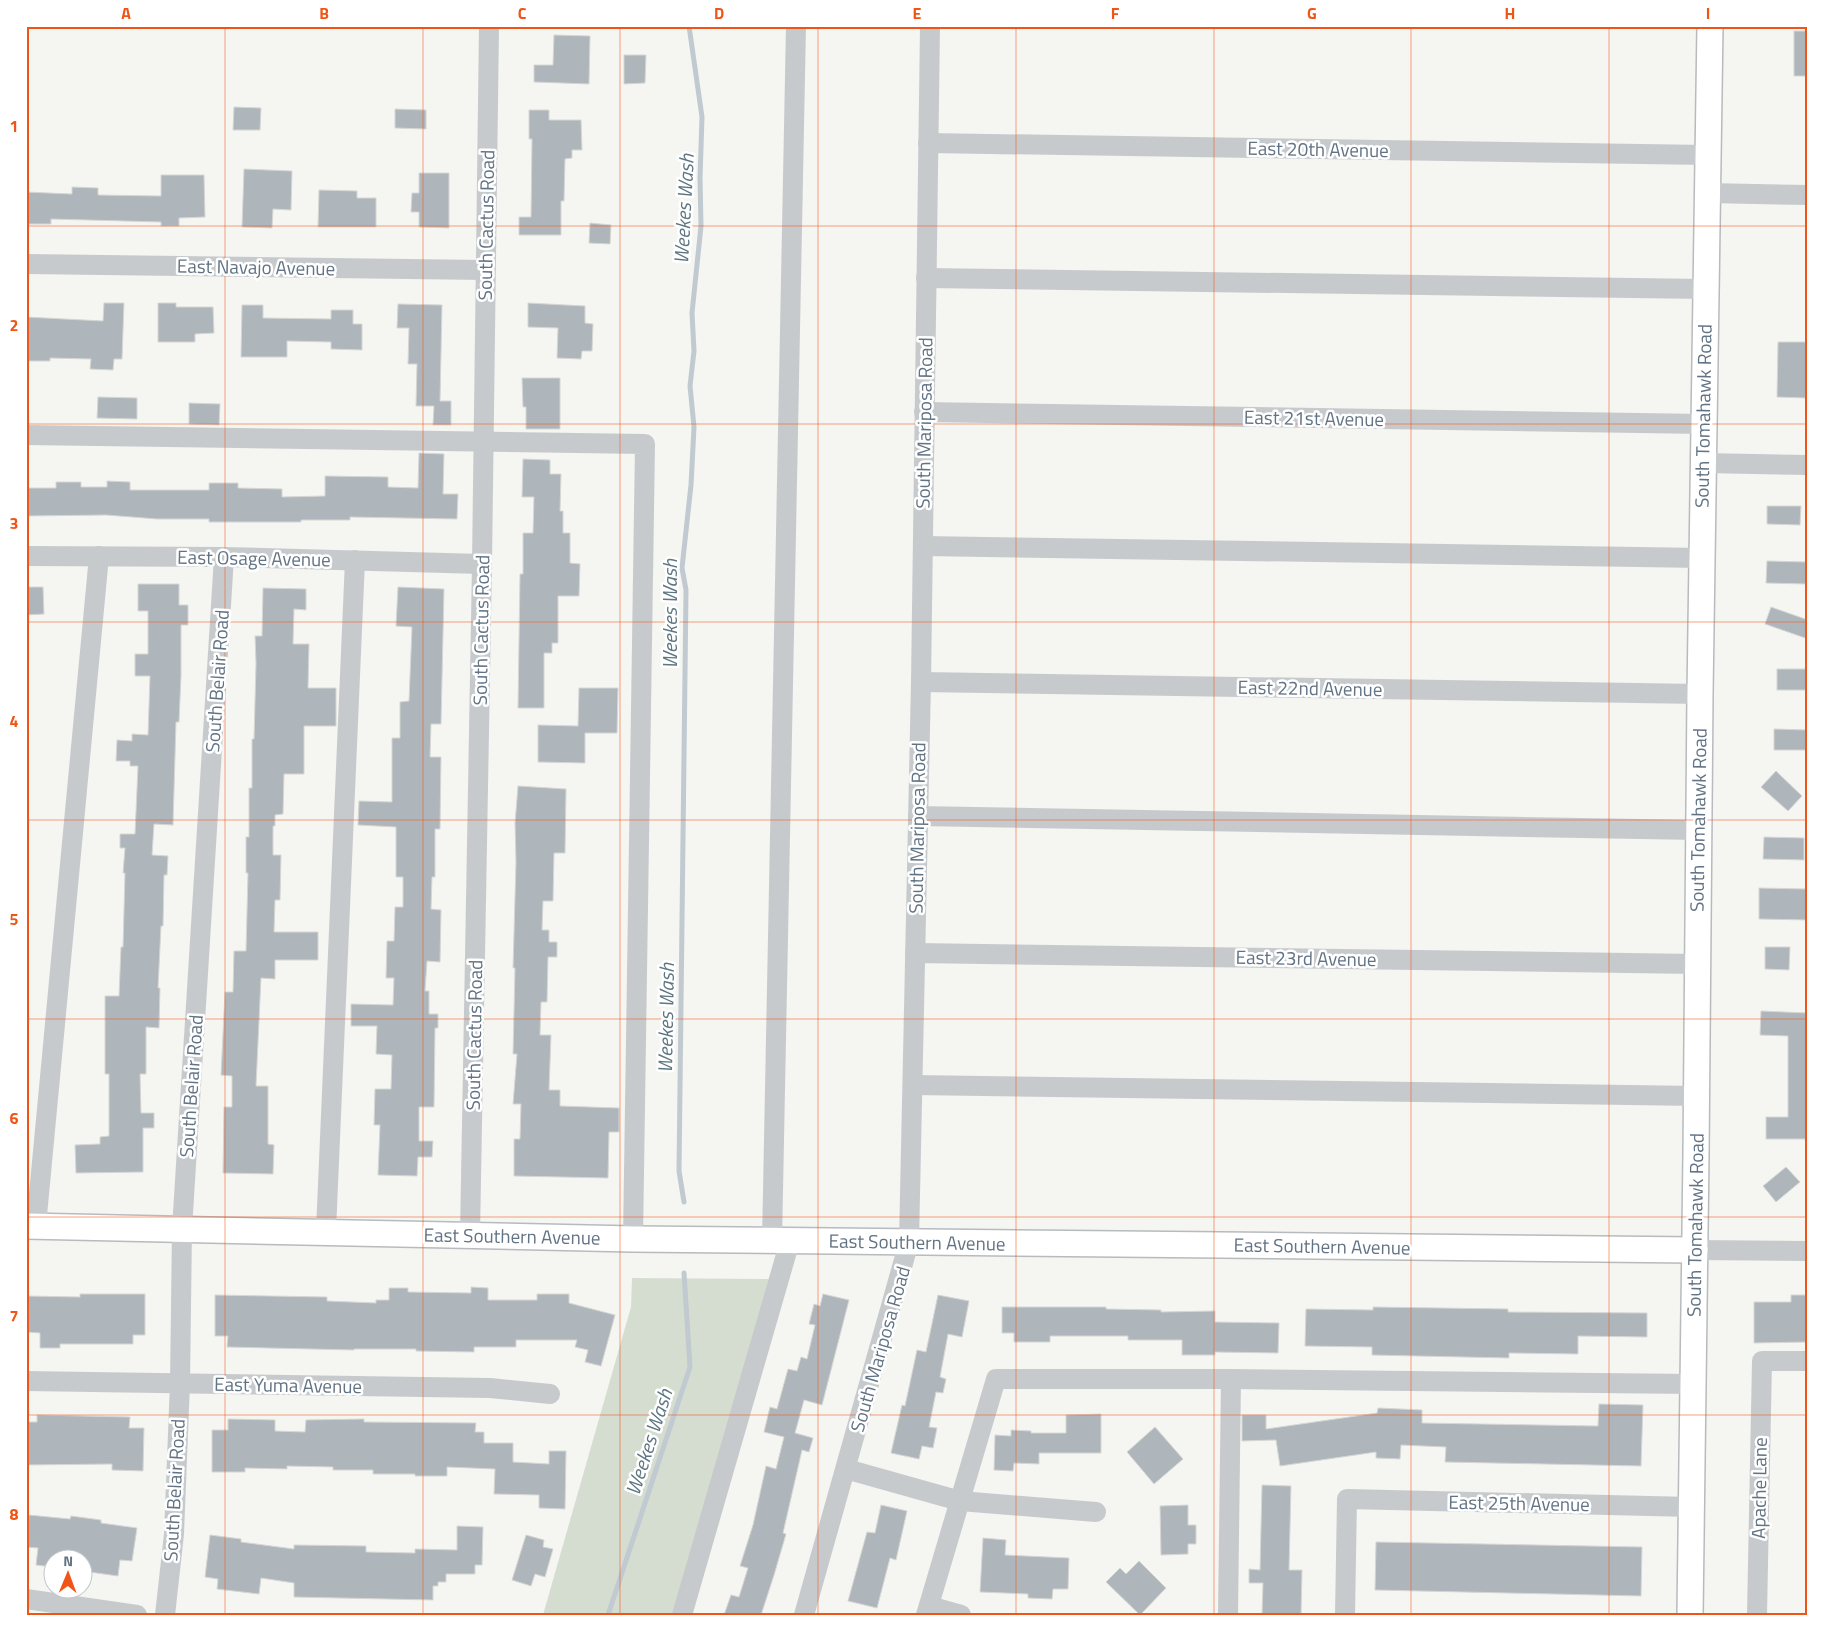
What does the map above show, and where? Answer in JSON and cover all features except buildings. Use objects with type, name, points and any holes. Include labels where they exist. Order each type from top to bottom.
[{"type":"main road","name":"South Tomahawk Road","points":[[1690,1615],[1697,1096],[1698,830],[1710,26]]},
{"type":"main road","name":"East Southern Avenue","points":[[31,1226],[633,1239],[1695,1250]]},
{"type":"street","name":"South Cactus Road","points":[[470,1234],[484,441],[489,26]]},
{"type":"street","points":[[682,1615],[781,1241],[796,26]]},
{"type":"street","name":"South Mariposa Road","points":[[804,1615],[909,1242],[921,682],[930,26]]},
{"type":"street","name":"East 20th Avenue","points":[[928,143],[1708,155]]},
{"type":"street","points":[[1707,193],[1808,195]]},
{"type":"street","name":"East Navajo Avenue","points":[[26,264],[485,270]]},
{"type":"street","points":[[926,278],[1705,288]]},
{"type":"street","name":"East 21st Avenue","points":[[924,412],[1704,424]]},
{"type":"street","points":[[26,435],[645,444],[633,1239]]},
{"type":"street","points":[[1703,463],[1808,465]]},
{"type":"street","points":[[923,546],[1702,558]]},
{"type":"street","name":"East Osage Avenue","points":[[26,556],[224,556],[482,564]]},
{"type":"street","points":[[31,1226],[99,556]]},
{"type":"street","name":"South Belair Road","points":[[165,1615],[174,1534],[180,1383],[182,1229],[224,556]]},
{"type":"street","points":[[326,1231],[356,560]]},
{"type":"street","name":"East 22nd Avenue","points":[[921,682],[1700,694]]},
{"type":"street","points":[[918,816],[1698,830]]},
{"type":"street","name":"East 23rd Avenue","points":[[915,953],[1697,964]]},
{"type":"street","points":[[913,1085],[1697,1096]]},
{"type":"street","name":"East Southern Avenue","points":[[1695,1250],[1808,1251]]},
{"type":"street","name":"Apache Lane","points":[[1757,1615],[1762,1361],[1808,1361]]},
{"type":"street","points":[[961,1615],[927,1610],[996,1380],[1694,1384]]},
{"type":"street","points":[[1228,1615],[1232,1380]]},
{"type":"street","name":"East Yuma Avenue","points":[[26,1381],[490,1388],[550,1394]]},
{"type":"street","points":[[846,1469],[960,1502],[1096,1512]]},
{"type":"street","name":"East 25th Avenue","points":[[1345,1615],[1347,1499],[1692,1507]]},
{"type":"street","points":[[26,1599],[137,1615]]},
{"type":"shaded area","points":[[632,1278],[772,1279],[676,1615],[543,1615],[631,1307]]},
{"type":"waterway","name":"Weekes Wash","points":[[684,1202],[679,1171],[686,590],[682,568],[691,485],[694,427],[690,386],[694,351],[692,313],[701,226],[702,117],[689,26]]},
{"type":"waterway","name":"Weekes Wash","points":[[608,1615],[690,1367],[684,1273]]}]
